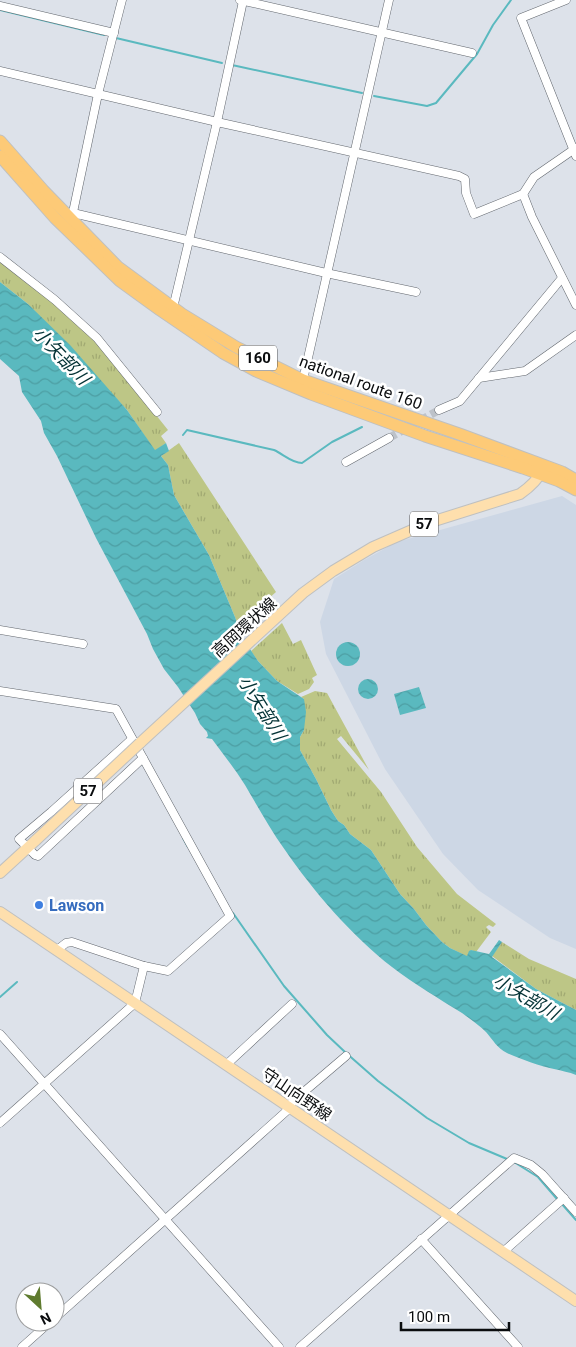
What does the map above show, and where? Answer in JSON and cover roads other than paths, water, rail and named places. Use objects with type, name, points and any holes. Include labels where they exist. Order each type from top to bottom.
[{"type":"highway","name":"national route 160","points":[[0,141],[43,190],[72,216],[118,267],[173,308],[236,347],[303,380],[462,436],[542,470],[559,482],[576,490]]},
{"type":"highway","name":"national route 160","points":[[0,156],[55,218],[120,281],[224,353],[256,371],[311,394],[425,436],[523,468],[562,472],[576,480]]},
{"type":"main road","name":"高岡環状線","points":[[0,873],[28,848],[136,741],[153,730],[304,593],[333,571],[373,547],[428,523],[520,494],[531,486],[542,470]]},
{"type":"main road","name":"守山向野線","points":[[0,912],[576,1301]]},
{"type":"street","points":[[122,0],[98,94],[72,216],[189,240],[326,273],[416,292]]},
{"type":"street","points":[[303,380],[389,0]]},
{"type":"street","points":[[0,71],[459,176],[465,180],[466,193],[474,214],[523,194],[534,177],[575,151],[520,18],[566,0]]},
{"type":"street","points":[[173,308],[217,122],[241,1],[472,53]]},
{"type":"street","points":[[0,6],[114,33]]},
{"type":"street","points":[[523,194],[532,217],[576,305]]},
{"type":"street","points":[[0,257],[55,300],[97,338],[157,412]]},
{"type":"street","points":[[438,410],[460,401],[562,278]]},
{"type":"street","points":[[479,378],[525,371],[576,335]]},
{"type":"street","points":[[346,462],[389,438]]},
{"type":"street","points":[[0,630],[83,644]]},
{"type":"street","points":[[0,690],[116,709],[136,741],[143,758],[230,916],[168,971],[144,966],[72,942],[66,943],[57,950]]},
{"type":"street","points":[[136,741],[19,839],[38,856],[143,758]]},
{"type":"street","points":[[0,1123],[135,1003],[144,966]]},
{"type":"street","points":[[226,1065],[292,1004]]},
{"type":"street","points":[[0,1034],[279,1347]]},
{"type":"street","points":[[65,1309],[290,1108],[292,1102],[346,1056]]},
{"type":"street","points":[[300,1347],[514,1158],[542,1174],[576,1212]]},
{"type":"street","points":[[503,1252],[564,1198]]},
{"type":"street","points":[[421,1239],[518,1347]]},
{"type":"street","points":[[22,1347],[39,1332]]},
{"type":"water","name":"小矢部川","points":[[0,282],[28,304],[70,345],[127,410],[155,450],[166,443],[169,451],[161,456],[168,465],[174,495],[209,555],[242,637],[258,661],[277,681],[304,699],[306,712],[304,730],[300,737],[300,750],[338,821],[344,825],[350,834],[371,850],[400,894],[442,942],[467,956],[471,950],[489,954],[499,940],[502,942],[492,957],[536,989],[576,1010],[576,1075],[530,1062],[500,1049],[486,1032],[474,1022],[426,991],[377,955],[334,913],[296,866],[237,773],[212,739],[206,738],[208,736],[207,732],[164,669],[96,538],[44,433],[41,421],[22,392],[19,376],[0,359]]},
{"type":"water","points":[[348,642],[356,646],[360,654],[356,662],[348,666],[340,662],[336,654],[340,646]]},
{"type":"water","points":[[368,679],[375,682],[378,689],[375,696],[368,699],[361,696],[358,689],[361,682]]},
{"type":"water","points":[[419,687],[426,708],[400,715],[394,694]]},
{"type":"waterway","points":[[374,96],[427,106],[436,103],[477,54],[493,25],[511,0]]},
{"type":"waterway","points":[[0,10],[104,35]]},
{"type":"waterway","points":[[116,38],[222,63]]},
{"type":"waterway","points":[[232,65],[362,93]]},
{"type":"waterway","points":[[183,435],[187,430],[274,450],[291,460],[302,463],[332,442],[362,427]]},
{"type":"waterway","points":[[183,838],[188,847]]},
{"type":"waterway","points":[[233,913],[284,986],[327,1035],[345,1052],[378,1081],[427,1118],[469,1143],[507,1159]]},
{"type":"waterway","points":[[0,997],[17,982]]},
{"type":"waterway","points":[[514,1162],[538,1177],[557,1199]]},
{"type":"waterway","points":[[561,1203],[576,1220]]},
{"type":"tunnel","points":[[389,438],[439,410]]},
{"type":"place","name":"Lawson","points":[[39,905]]}]
